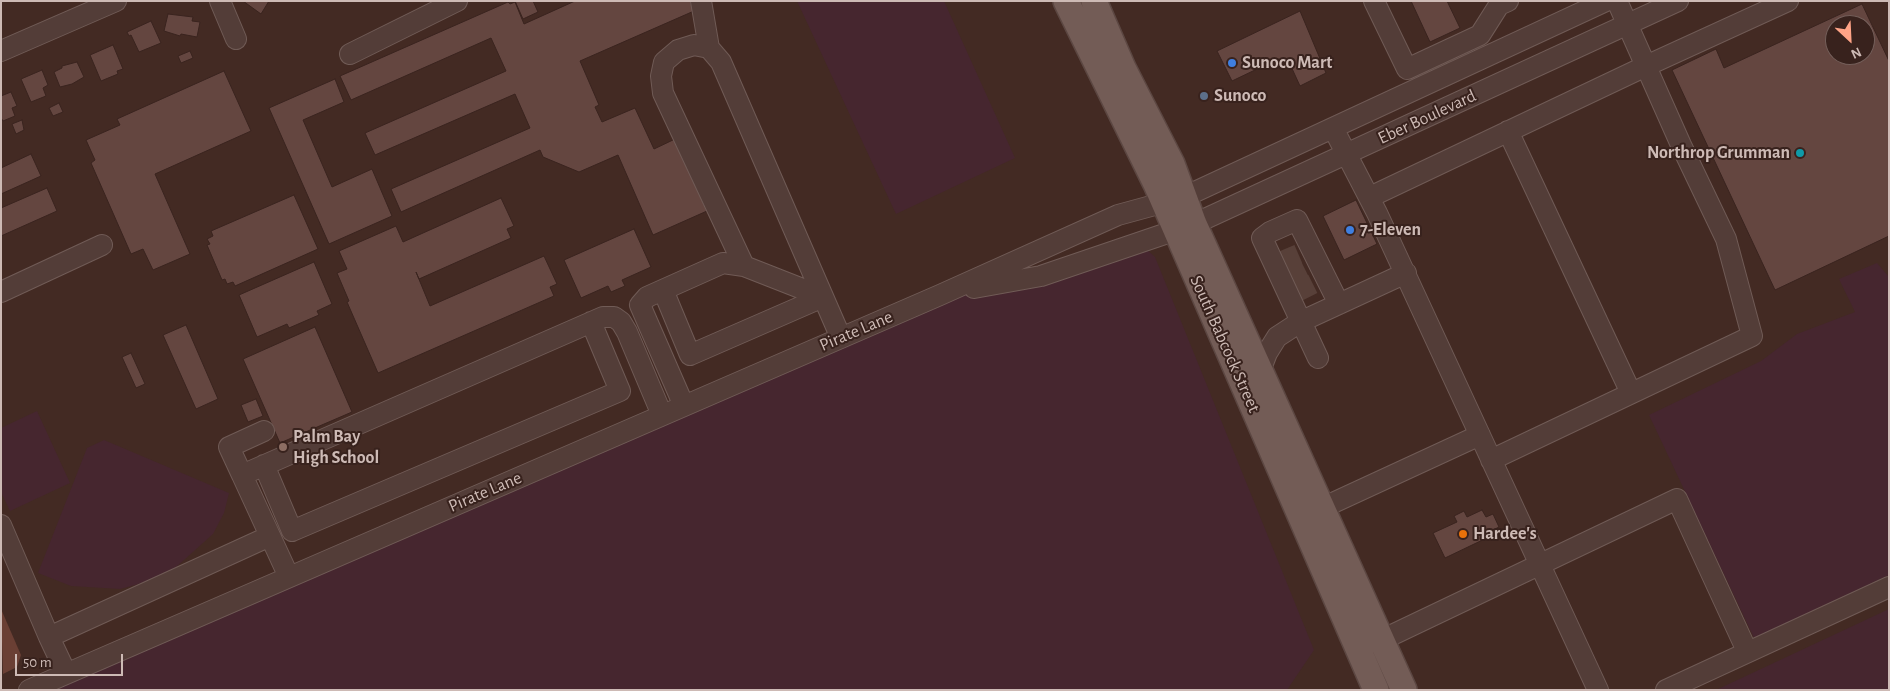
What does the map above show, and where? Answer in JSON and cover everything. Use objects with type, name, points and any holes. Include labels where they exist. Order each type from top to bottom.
[{"type":"main road","name":"South Babcock Street","points":[[1066,1],[1174,200],[1376,690]]},
{"type":"main road","name":"South Babcock Street","points":[[1094,1],[1123,68],[1172,164],[1174,200]]},
{"type":"main road","name":"South Babcock Street","points":[[1184,227],[1260,371],[1404,690]]},
{"type":"street","points":[[1,52],[116,1]]},
{"type":"street","points":[[220,1],[236,40]]},
{"type":"street","points":[[350,54],[457,1]]},
{"type":"street","points":[[701,1],[709,48],[720,62],[840,338]]},
{"type":"street","points":[[1374,1],[1416,89]]},
{"type":"street","points":[[1407,70],[1480,35],[1499,5],[1508,1]]},
{"type":"street","name":"Eber Boulevard","points":[[1174,200],[1606,1]]},
{"type":"street","points":[[1491,460],[1752,336],[1726,239],[1711,210],[1617,1]]},
{"type":"street","name":"Eber Boulevard","points":[[1184,227],[1678,1]]},
{"type":"street","points":[[1370,197],[1788,1]]},
{"type":"street","points":[[709,48],[694,45],[678,50],[664,62],[661,76],[663,93],[744,266]]},
{"type":"street","points":[[1333,128],[1370,197],[1406,273],[1598,690]]},
{"type":"street","points":[[1508,131],[1631,393]]},
{"type":"street","name":"Pirate Lane","points":[[29,690],[940,295],[1118,215],[1174,200]]},
{"type":"street","points":[[1316,269],[1297,220],[1270,232],[1262,238],[1286,284],[1318,358]]},
{"type":"street","name":"Pirate Lane","points":[[940,295],[1041,276],[1184,227]]},
{"type":"street","points":[[1,292],[102,245]]},
{"type":"street","points":[[684,406],[640,305],[647,297],[723,263],[744,266],[823,297]]},
{"type":"street","points":[[1286,284],[1316,269],[1406,273]]},
{"type":"street","points":[[1260,371],[1267,353],[1277,337],[1286,284]]},
{"type":"street","points":[[662,290],[690,355],[823,297]]},
{"type":"street","points":[[242,475],[603,317],[614,317],[621,322],[662,415]]},
{"type":"street","points":[[264,466],[292,531],[620,391],[591,322]]},
{"type":"street","points":[[264,431],[229,447],[289,577]]},
{"type":"street","points":[[1322,508],[1480,435]]},
{"type":"street","points":[[1359,652],[1540,563],[1677,499],[1747,651]]},
{"type":"street","points":[[1,525],[66,674]]},
{"type":"street","points":[[49,637],[270,536]]},
{"type":"street","points":[[1666,690],[1889,587]]},
{"type":"shaded area","points":[[797,1],[944,1],[1015,158],[896,214]]},
{"type":"shaded area","points":[[1140,243],[1155,257],[1314,650],[1287,690],[30,690],[940,295]]},
{"type":"shaded area","points":[[1877,263],[1889,277],[1889,575],[1754,638],[1649,415],[1761,361],[1797,334],[1855,312],[1839,279]]},
{"type":"shaded area","points":[[37,411],[70,483],[10,511],[1,492],[1,428]]},
{"type":"shaded area","points":[[104,440],[229,493],[224,513],[213,534],[175,568],[150,581],[120,589],[71,586],[38,573],[87,448]]},
{"type":"shaded area","points":[[1,609],[21,655],[17,667],[3,674]]},
{"type":"shaded area","points":[[1889,609],[1889,690],[1716,690]]},
{"type":"building","points":[[243,1],[269,1],[261,14]]},
{"type":"building","points":[[515,1],[533,1],[538,12],[523,19]]},
{"type":"building","points":[[575,1],[690,1],[694,11],[580,61],[599,105],[595,107],[602,122],[635,108],[654,149],[675,139],[707,211],[653,235],[618,155],[579,172],[543,157],[540,150],[401,212],[391,189],[530,128],[515,94],[375,155],[365,133],[506,71],[491,38],[351,100],[340,76],[508,2],[510,4],[515,2],[524,24]]},
{"type":"building","points":[[1411,1],[1447,1],[1460,28],[1430,42]]},
{"type":"building","name":"Northrop Grumman","points":[[1862,4],[1867,15],[1838,15]]},
{"type":"building","points":[[1300,11],[1326,73],[1300,86],[1289,62],[1278,59],[1232,81],[1217,51]]},
{"type":"building","points":[[168,14],[193,17],[192,21],[200,22],[197,37],[181,34],[180,36],[164,31]]},
{"type":"building","points":[[151,21],[161,43],[139,52],[131,35],[129,36],[127,32]]},
{"type":"building","name":"Northrop Grumman","points":[[1825,21],[1825,65],[1875,65],[1875,31],[1889,61],[1889,236],[1775,290],[1672,70],[1716,49],[1724,68]]},
{"type":"building","points":[[113,45],[123,69],[117,71],[118,74],[101,81],[90,55]]},
{"type":"building","points":[[190,51],[193,58],[181,63],[178,56]]},
{"type":"building","points":[[77,62],[84,77],[72,84],[60,87],[54,72],[62,68],[62,66]]},
{"type":"building","points":[[42,70],[48,85],[43,88],[46,96],[31,102],[21,79]]},
{"type":"building","points":[[224,71],[251,131],[155,174],[190,254],[153,270],[143,249],[131,254],[91,163],[95,160],[86,140],[120,125],[117,119]]},
{"type":"building","points":[[335,79],[344,102],[303,120],[332,187],[372,169],[392,216],[329,244],[269,108]]},
{"type":"building","points":[[11,92],[17,106],[12,108],[15,116],[3,121],[1,118],[1,96]]},
{"type":"building","points":[[59,103],[63,112],[53,116],[49,108]]},
{"type":"building","points":[[22,120],[24,130],[16,134],[12,124]]},
{"type":"building","points":[[31,154],[41,176],[1,194],[1,168]]},
{"type":"building","points":[[47,188],[57,211],[1,236],[1,208]]},
{"type":"building","points":[[294,195],[318,249],[235,286],[233,282],[227,284],[225,279],[222,280],[207,245],[210,244],[207,239],[213,236],[211,231]]},
{"type":"building","points":[[501,198],[514,226],[507,229],[511,238],[419,279],[416,272],[430,306],[544,256],[557,284],[550,287],[554,296],[378,373],[347,302],[349,301],[337,273],[347,269],[339,251],[396,226],[403,242]]},
{"type":"building","name":"7-Eleven","points":[[1356,200],[1377,244],[1344,260],[1323,216]]},
{"type":"building","points":[[634,229],[651,267],[622,280],[625,286],[611,292],[608,286],[581,298],[564,260]]},
{"type":"building","points":[[314,262],[332,304],[317,311],[319,315],[289,328],[287,324],[257,337],[239,295]]},
{"type":"building","points":[[186,325],[218,399],[196,409],[163,335]]},
{"type":"building","points":[[315,327],[352,412],[280,443],[243,359]]},
{"type":"building","points":[[131,353],[145,384],[136,388],[122,357]]},
{"type":"building","points":[[256,399],[263,416],[248,422],[241,405]]},
{"type":"building","name":"Hardee's","points":[[1482,510],[1486,517],[1493,514],[1499,527],[1491,531],[1493,535],[1445,558],[1433,533],[1457,522],[1454,516],[1464,511],[1467,517]]},
{"type":"tunnel","points":[[1280,262],[1301,253]]},
{"type":"tunnel","points":[[1288,280],[1310,269]]},
{"type":"tunnel","points":[[1295,293],[1317,282]]},
{"type":"place","name":"Sunoco Mart","points":[[1232,63]]},
{"type":"place","name":"Sunoco","points":[[1204,96]]},
{"type":"place","name":"Northrop Grumman","points":[[1800,153]]},
{"type":"place","name":"7-Eleven","points":[[1350,230]]},
{"type":"place","name":"Palm Bay High School","points":[[283,447]]},
{"type":"place","name":"Hardee's","points":[[1463,534]]}]
